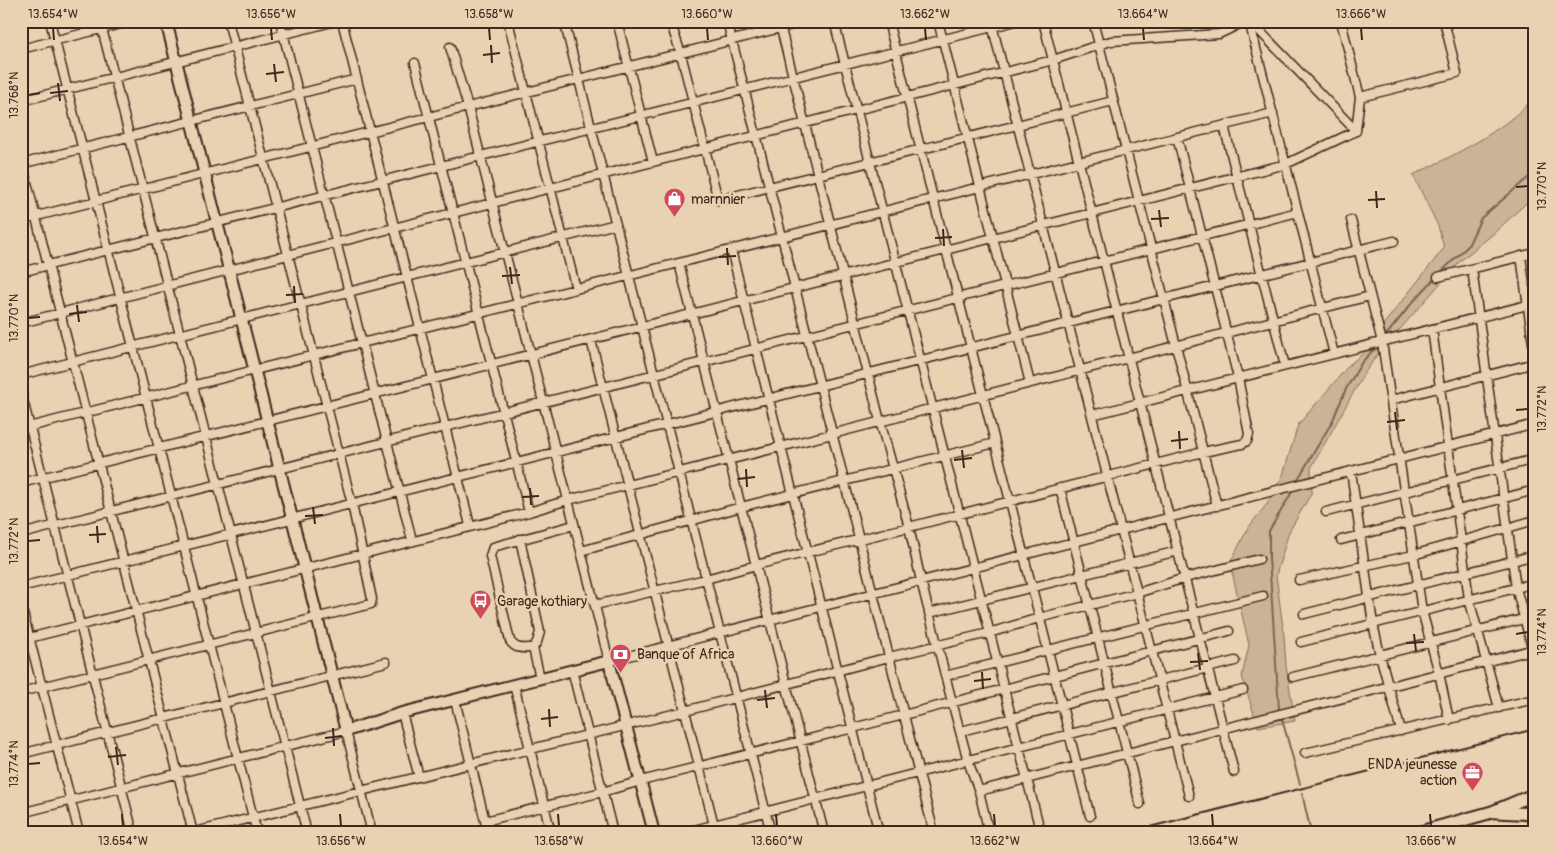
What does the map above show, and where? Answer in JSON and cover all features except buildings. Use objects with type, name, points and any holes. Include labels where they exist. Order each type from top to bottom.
[{"type":"highway","points":[[1417,833],[1492,812],[1535,794]]},
{"type":"highway","points":[[1492,812],[1535,814]]},
{"type":"main road","points":[[166,21],[346,731],[402,713],[609,661],[654,833]]},
{"type":"street","points":[[50,21],[257,833]]},
{"type":"street","points":[[21,49],[55,41],[101,25],[133,21]]},
{"type":"street","points":[[21,692],[317,616],[371,604],[372,593],[352,504],[228,21]]},
{"type":"street","points":[[280,21],[412,540]]},
{"type":"street","points":[[21,101],[336,21]]},
{"type":"street","points":[[342,21],[470,525]]},
{"type":"street","points":[[508,21],[576,289]]},
{"type":"street","points":[[564,21],[771,833]]},
{"type":"street","points":[[617,21],[653,162]]},
{"type":"street","points":[[670,21],[681,54],[718,200],[1113,100]]},
{"type":"street","points":[[728,21],[934,833]]},
{"type":"street","points":[[21,220],[732,41],[780,25],[808,21]]},
{"type":"street","points":[[834,21],[1040,830]]},
{"type":"street","points":[[888,21],[1090,816]]},
{"type":"street","points":[[938,21],[1030,383]]},
{"type":"street","points":[[21,272],[943,40],[992,24],[1016,21]]},
{"type":"street","points":[[1043,21],[1234,772]]},
{"type":"street","points":[[1093,21],[1217,506]]},
{"type":"street","points":[[21,323],[1053,60],[1111,41],[1219,34],[1248,21]]},
{"type":"street","points":[[1248,21],[1334,354]]},
{"type":"street","points":[[1248,21],[1356,131]]},
{"type":"street","points":[[1341,21],[1360,97],[1356,131]]},
{"type":"street","points":[[1360,97],[1457,73],[1444,21]]},
{"type":"street","points":[[992,24],[1189,796]]},
{"type":"street","points":[[101,25],[307,833]]},
{"type":"street","points":[[780,25],[945,676],[968,761],[979,791],[989,833]]},
{"type":"street","points":[[450,47],[481,156],[609,661],[1535,424]]},
{"type":"street","points":[[415,63],[529,512]]},
{"type":"street","points":[[357,79],[130,137],[22,162],[192,833],[989,633],[1039,618],[1137,594],[1185,578],[1259,559]]},
{"type":"street","points":[[21,429],[1273,113]]},
{"type":"street","points":[[1224,126],[1285,366]]},
{"type":"street","points":[[21,483],[1237,177],[1286,164],[1356,131]]},
{"type":"street","points":[[595,605],[909,528],[959,513],[1203,452],[1242,444],[1247,440],[1249,434],[1238,378],[1177,137]]},
{"type":"street","points":[[21,534],[757,350],[855,323],[1298,212]]},
{"type":"street","points":[[1351,220],[1382,342],[1422,611],[1439,673],[1449,720]]},
{"type":"street","points":[[21,374],[616,224]]},
{"type":"street","points":[[21,587],[1394,241]]},
{"type":"street","points":[[731,250],[880,833]]},
{"type":"street","points":[[1438,278],[1535,253]]},
{"type":"street","points":[[1521,256],[1531,304],[1535,358]]},
{"type":"street","points":[[680,263],[824,833]]},
{"type":"street","points":[[1472,269],[1516,588],[1535,658]]},
{"type":"street","points":[[21,640],[1370,296]]},
{"type":"street","points":[[1092,415],[1531,304]]},
{"type":"street","points":[[1432,329],[1469,599],[1499,708]]},
{"type":"street","points":[[591,340],[715,829]]},
{"type":"street","points":[[1391,400],[1535,364]]},
{"type":"street","points":[[21,392],[133,833]]},
{"type":"street","points":[[580,551],[741,507],[894,470],[995,443]]},
{"type":"street","points":[[1326,512],[1535,459]]},
{"type":"street","points":[[1350,472],[1357,504],[1373,624],[1401,731]]},
{"type":"street","points":[[1060,488],[1140,804]]},
{"type":"street","points":[[1341,540],[1535,490]]},
{"type":"street","points":[[1299,580],[1413,555],[1535,520]]},
{"type":"street","points":[[533,648],[518,648],[510,641],[490,556],[493,546],[574,525]]},
{"type":"street","points":[[520,539],[540,632],[538,642],[533,648]]},
{"type":"street","points":[[929,613],[1178,550]]},
{"type":"street","points":[[1304,614],[1535,556]]},
{"type":"street","points":[[1301,642],[1535,583]]},
{"type":"street","points":[[945,676],[1262,596]]},
{"type":"street","points":[[21,605],[79,833]]},
{"type":"street","points":[[1293,677],[1535,616]]},
{"type":"street","points":[[485,820],[602,792],[1228,631]]},
{"type":"street","points":[[533,648],[540,678]]},
{"type":"street","points":[[979,791],[1534,649]]},
{"type":"street","points":[[961,732],[1234,661]]},
{"type":"street","points":[[21,754],[386,662]]},
{"type":"street","points":[[572,670],[612,833]]},
{"type":"street","points":[[514,685],[551,833]]},
{"type":"street","points":[[682,833],[715,829],[766,812],[1242,690]]},
{"type":"street","points":[[1305,753],[1535,699]]},
{"type":"street","points":[[455,700],[488,833]]},
{"type":"street","points":[[402,713],[419,776]]},
{"type":"street","points":[[27,833],[22,811],[346,731],[372,833]]},
{"type":"shaded area","points":[[1535,97],[1535,195],[1459,262],[1395,335],[1387,340],[1383,325],[1444,248],[1438,226],[1413,175],[1462,151],[1493,132],[1522,110]]},
{"type":"shaded area","points":[[1381,350],[1365,372],[1311,468],[1312,492],[1289,532],[1276,575],[1286,666],[1295,721],[1258,727],[1242,676],[1249,645],[1230,563],[1248,528],[1267,504],[1283,475],[1298,425],[1350,364],[1366,351]]},
{"type":"shaded area","points":[[1535,825],[1535,833],[1497,833]]},
{"type":"waterway","points":[[1440,273],[1468,246],[1481,218],[1535,172]]},
{"type":"waterway","points":[[1383,339],[1435,278]]},
{"type":"waterway","points":[[1298,479],[1332,422],[1346,389],[1362,362],[1377,346]]},
{"type":"waterway","points":[[1279,709],[1269,558],[1269,531],[1292,492]]},
{"type":"waterway","points":[[1282,719],[1300,784]]},
{"type":"waterway","points":[[1302,793],[1311,833]]},
{"type":"railway","points":[[1126,833],[1535,729]]},
{"type":"place","name":"marnnier","points":[[675,218]]},
{"type":"place","name":"Garage kothiary","points":[[481,620]]},
{"type":"place","name":"Banque of Africa","points":[[621,673]]},
{"type":"place","name":"ENDA jeunesse action","points":[[1473,791]]}]
